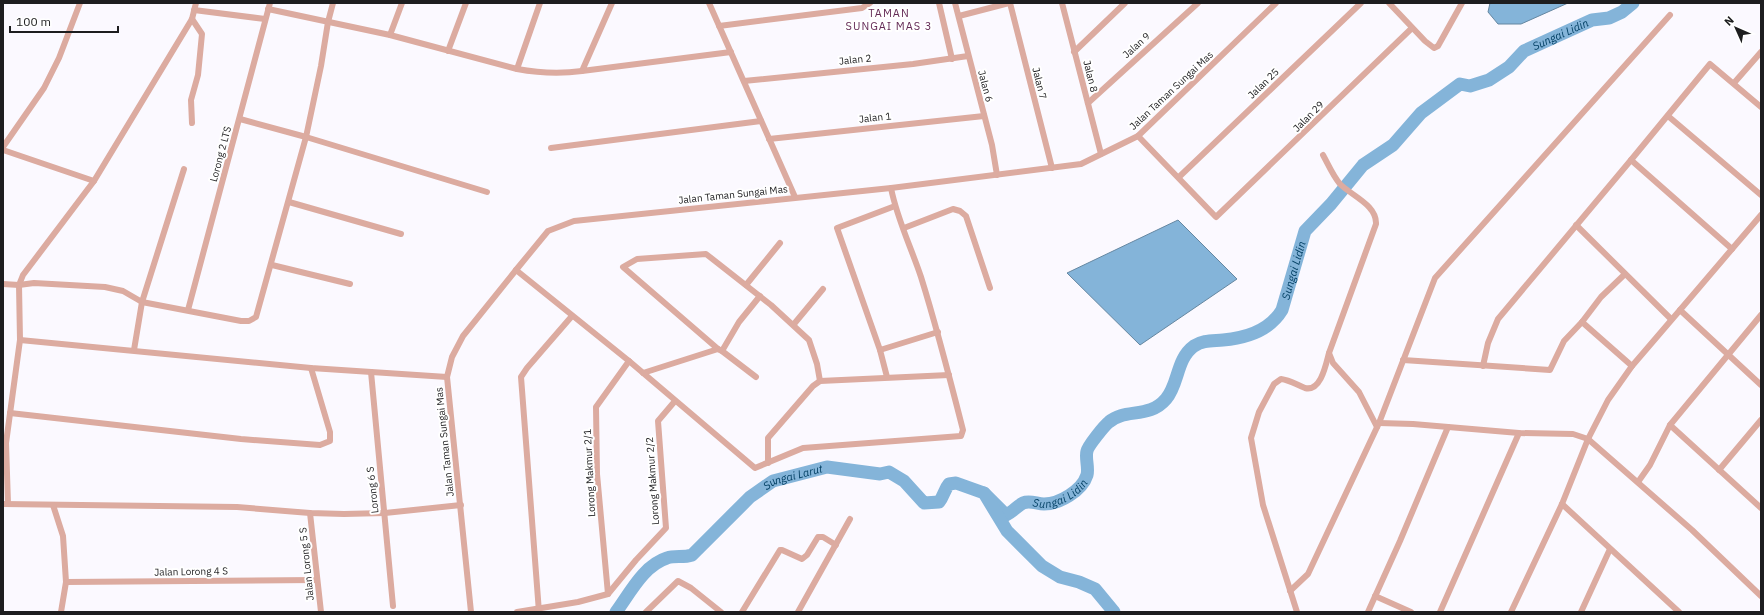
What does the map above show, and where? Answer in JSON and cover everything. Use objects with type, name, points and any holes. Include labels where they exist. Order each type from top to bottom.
[{"type":"street","points":[[80,3],[59,58],[44,88],[3,149],[94,181]]},
{"type":"street","points":[[3,284],[19,285],[34,283],[105,287],[123,290],[142,302],[250,321],[256,317],[272,265],[306,137],[333,3]]},
{"type":"street","points":[[390,35],[402,3]]},
{"type":"street","points":[[448,51],[466,3]]},
{"type":"street","points":[[517,69],[540,3]]},
{"type":"street","points":[[582,71],[612,3]]},
{"type":"street","points":[[709,3],[795,197]]},
{"type":"street","points":[[719,26],[862,8],[870,3]]},
{"type":"street","points":[[939,3],[952,59]]},
{"type":"street","name":"Jalan 6","points":[[955,3],[984,116],[997,175]]},
{"type":"street","points":[[958,16],[1009,3]]},
{"type":"street","name":"Jalan 7","points":[[1009,3],[1052,168]]},
{"type":"street","name":"Jalan 8","points":[[1062,3],[1101,154]]},
{"type":"street","points":[[1074,52],[1125,3]]},
{"type":"street","name":"Jalan 9","points":[[1088,103],[1198,3]]},
{"type":"street","name":"Jalan Taman Sungai Mas","points":[[471,612],[447,377],[452,357],[463,336],[548,232],[574,221],[891,188],[1081,164],[1138,136],[1276,3]]},
{"type":"street","name":"Jalan 25","points":[[1179,177],[1361,3]]},
{"type":"street","points":[[1389,3],[1412,28],[1431,47],[1434,48],[1438,46],[1462,3]]},
{"type":"street","points":[[265,19],[195,6],[192,18],[94,181],[23,275],[19,285],[20,340],[6,443],[5,504],[237,507],[310,513],[385,513],[461,505]]},
{"type":"street","points":[[269,6],[328,22],[390,35],[535,73],[582,71],[731,52]]},
{"type":"street","name":"Lorong 2 LTS","points":[[188,310],[269,6]]},
{"type":"street","points":[[1290,591],[1308,574],[1378,425],[1435,278],[1670,15]]},
{"type":"street","points":[[192,18],[202,34],[198,75],[191,100],[192,123]]},
{"type":"street","name":"Jalan 29","points":[[1179,177],[1216,217],[1412,28]]},
{"type":"street","points":[[1734,83],[1761,52]]},
{"type":"street","name":"Jalan 2","points":[[744,81],[952,59],[968,56]]},
{"type":"street","points":[[1483,366],[1488,343],[1498,319],[1710,64],[1761,106]]},
{"type":"street","name":"Jalan 1","points":[[769,139],[984,116]]},
{"type":"street","points":[[1668,116],[1761,195]]},
{"type":"street","points":[[240,119],[306,137],[487,192]]},
{"type":"street","points":[[552,148],[761,121]]},
{"type":"street","points":[[1138,136],[1179,177]]},
{"type":"street","points":[[1297,612],[1263,505],[1251,438],[1259,412],[1274,384],[1281,378],[1306,388],[1316,385],[1321,378],[1376,224],[1376,217],[1374,213],[1340,184],[1323,155]]},
{"type":"street","points":[[1631,160],[1732,249]]},
{"type":"street","points":[[134,350],[142,302],[184,169]]},
{"type":"street","points":[[516,270],[629,361],[755,468],[803,448],[961,436],[963,430],[938,332],[904,228],[895,206],[891,188]]},
{"type":"street","points":[[289,202],[401,234]]},
{"type":"street","points":[[887,377],[880,350],[837,228],[895,206]]},
{"type":"street","points":[[904,228],[953,209],[960,211],[966,216],[990,288]]},
{"type":"street","points":[[1511,612],[1562,504],[1588,439],[1608,400],[1632,366],[1761,215]]},
{"type":"street","points":[[1576,225],[1671,320]]},
{"type":"street","points":[[746,285],[780,243]]},
{"type":"street","points":[[756,378],[720,350],[622,267],[637,259],[706,254],[794,324],[809,340],[817,364],[820,381]]},
{"type":"street","points":[[272,265],[350,284]]},
{"type":"street","points":[[1403,360],[1550,370],[1564,341],[1582,322],[1601,297],[1625,274]]},
{"type":"street","points":[[794,324],[824,289]]},
{"type":"street","points":[[643,373],[720,350],[739,322],[760,296]]},
{"type":"street","points":[[1680,310],[1761,385]]},
{"type":"street","points":[[1638,482],[1650,465],[1670,425],[1761,315]]},
{"type":"street","points":[[539,610],[521,377],[572,316]]},
{"type":"street","points":[[1582,322],[1632,366]]},
{"type":"street","points":[[880,350],[938,332]]},
{"type":"street","points":[[20,340],[311,368],[447,377]]},
{"type":"street","points":[[1329,353],[1333,363],[1359,392],[1378,425]]},
{"type":"street","name":"Lorong Makmur 2/1","points":[[608,594],[597,474],[596,407],[629,361]]},
{"type":"street","points":[[10,413],[241,439],[320,445],[330,441],[330,432],[311,368]]},
{"type":"street","name":"Lorong 6 S","points":[[371,372],[393,606]]},
{"type":"street","points":[[768,463],[768,438],[813,386],[820,381],[949,375]]},
{"type":"street","name":"Lorong Makmur 2/2","points":[[608,594],[636,560],[666,528],[658,421],[675,401]]},
{"type":"street","points":[[1719,470],[1761,420]]},
{"type":"street","points":[[1378,425],[1448,427],[1519,434],[1573,434],[1588,439],[1692,530],[1761,596]]},
{"type":"street","points":[[1670,425],[1761,508]]},
{"type":"street","points":[[1368,612],[1448,427]]},
{"type":"street","points":[[1440,612],[1519,434]]},
{"type":"street","points":[[1562,504],[1679,612]]},
{"type":"street","points":[[53,505],[63,536],[66,582],[61,612]]},
{"type":"street","name":"Jalan Lorong 5 S","points":[[310,513],[316,580],[321,612]]},
{"type":"street","points":[[798,612],[850,519]]},
{"type":"street","points":[[742,612],[780,550],[802,560],[807,555],[818,537],[823,537],[836,545]]},
{"type":"street","points":[[1581,612],[1610,549]]},
{"type":"street","name":"Jalan Lorong 4 S","points":[[66,582],[316,580]]},
{"type":"street","points":[[646,612],[678,581],[691,588],[721,612]]},
{"type":"street","points":[[517,612],[539,610],[608,594]]},
{"type":"street","points":[[1375,596],[1411,612]]},
{"type":"water","points":[[1490,3],[1568,3],[1521,24],[1498,24],[1488,12]]},
{"type":"water","points":[[1178,220],[1237,279],[1140,345],[1067,273]]},
{"type":"waterway","name":"Sungai Lidin","points":[[984,493],[1006,515],[1023,503],[1050,503],[1069,496],[1080,486],[1087,475],[1087,451],[1100,432],[1115,418],[1122,415],[1152,409],[1166,399],[1188,351],[1197,344],[1204,342],[1232,339],[1257,332],[1277,317],[1282,310],[1305,231],[1331,204],[1363,165],[1393,145],[1421,113],[1460,84],[1470,86],[1489,80],[1509,67],[1524,51],[1592,20],[1609,18],[1622,12],[1633,3]]},
{"type":"waterway","name":"Sungai Larut","points":[[616,612],[638,580],[651,567],[670,557],[692,555],[750,497],[773,481],[827,467],[880,474],[889,472],[904,481],[924,503],[939,502],[949,484],[956,483],[984,493],[1007,531],[1042,566],[1060,577],[1079,582],[1095,589],[1114,612]]},
{"type":"district","name":"TAMAN SUNGAI MAS 3","points":[[889,19]]}]
